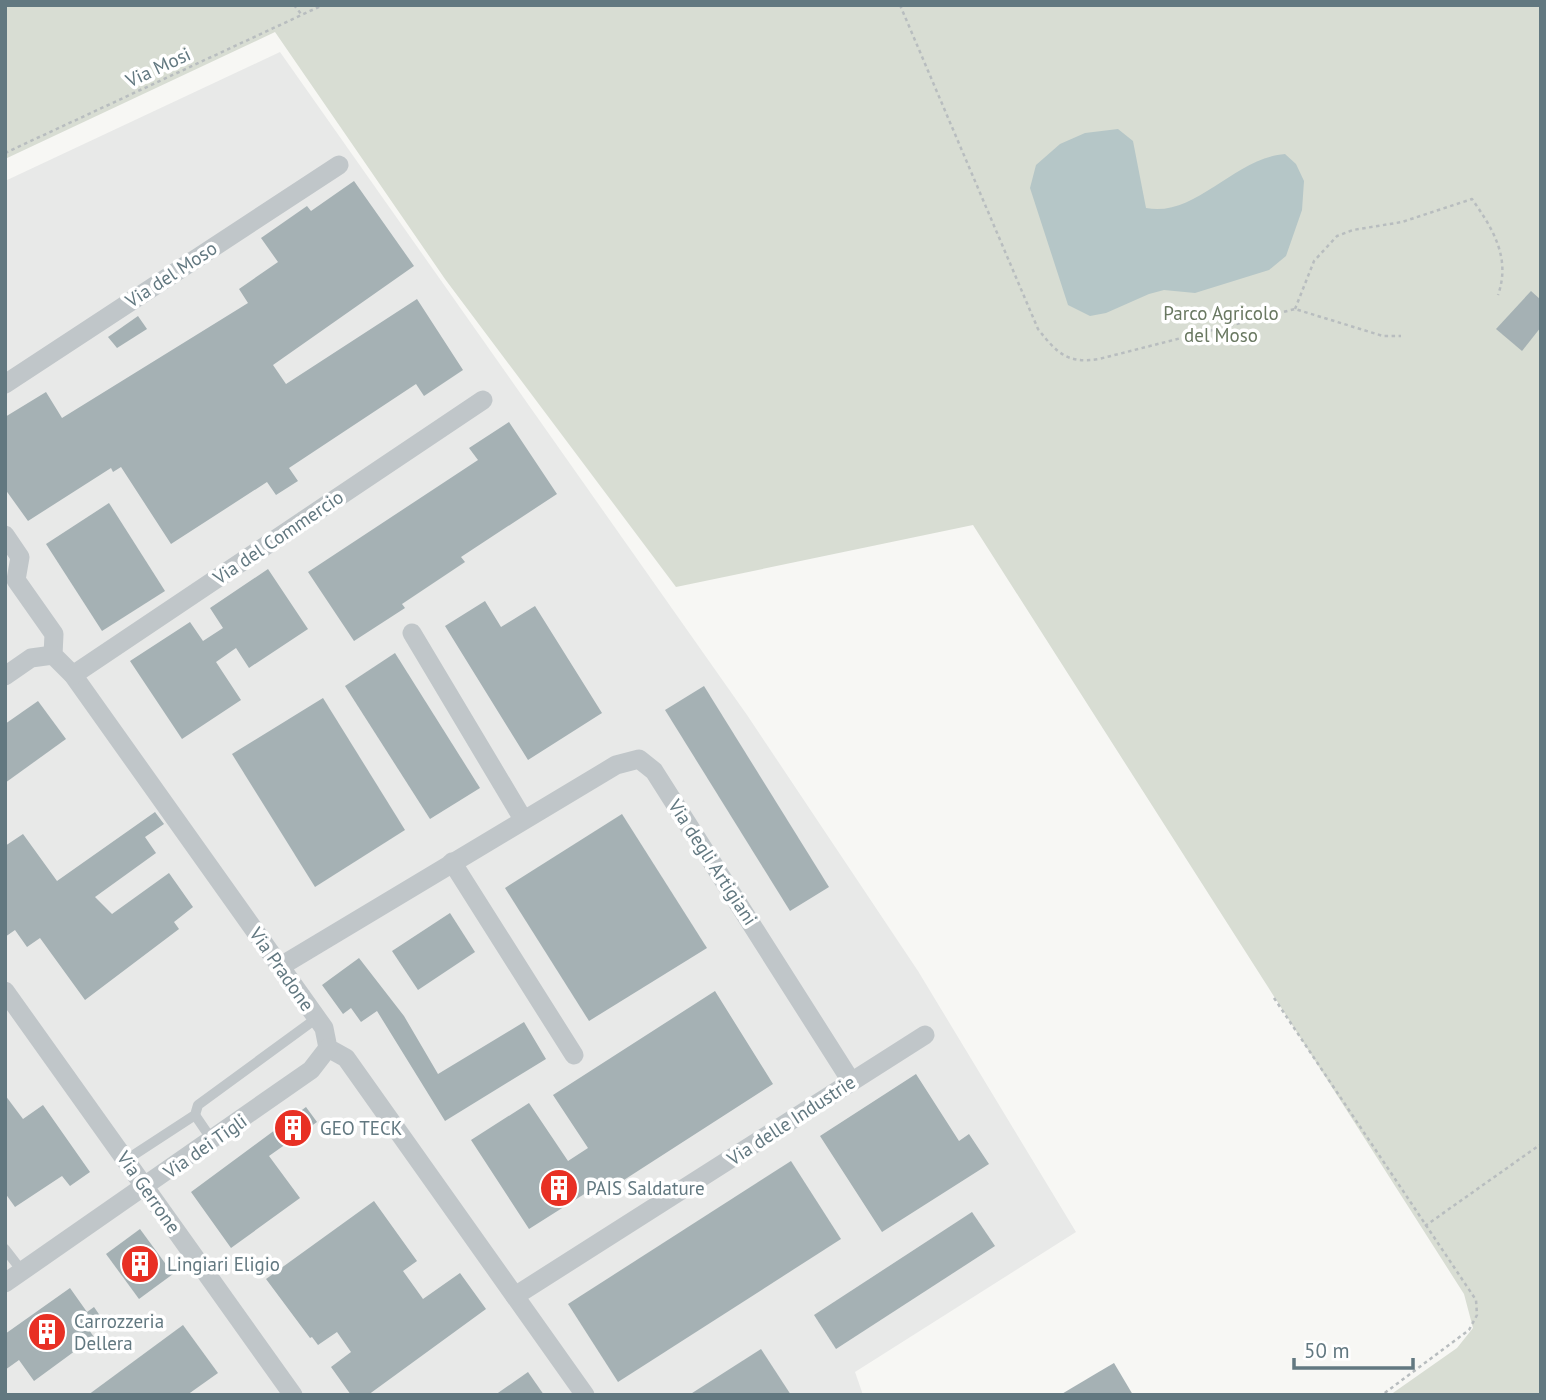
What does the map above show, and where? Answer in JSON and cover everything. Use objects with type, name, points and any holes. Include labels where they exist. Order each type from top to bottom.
[{"type":"street","name":"Via del Moso","points":[[5,384],[339,166]]},
{"type":"street","name":"Via del Commercio","points":[[73,675],[483,400]]},
{"type":"street","points":[[5,535],[20,557],[16,580],[54,634],[53,655],[31,658],[5,676]]},
{"type":"street","points":[[412,633],[523,819]]},
{"type":"street","name":"Via Pradone","points":[[53,655],[73,675],[281,966],[317,1018],[328,1039],[328,1048]]},
{"type":"street","name":"Via degli Artigiani","points":[[281,966],[616,765],[639,759],[649,765],[778,963],[851,1082]]},
{"type":"street","points":[[452,862],[574,1055]]},
{"type":"street","name":"Via Gerrone","points":[[5,991],[293,1395]]},
{"type":"street","name":"Via delle Industrie","points":[[515,1296],[925,1035]]},
{"type":"street","points":[[328,1048],[346,1058],[585,1395]]},
{"type":"street","name":"Via dei Tigli","points":[[5,1283],[311,1070],[328,1048]]},
{"type":"lane","points":[[126,1160],[195,1115],[198,1105],[317,1018]]},
{"type":"lane","points":[[195,1115],[212,1140]]},
{"type":"lane","points":[[5,1249],[22,1271]]},
{"type":"path","points":[[294,5],[302,15]]},
{"type":"path","name":"Via Mosi","points":[[5,153],[323,5]]},
{"type":"path","points":[[900,5],[1038,329],[1055,350],[1078,362],[1099,359],[1295,309],[1383,336],[1401,336]]},
{"type":"path","points":[[1295,309],[1314,261],[1336,236],[1353,230],[1402,222],[1472,199],[1494,230],[1501,252],[1502,285],[1498,295]]},
{"type":"path","points":[[1274,998],[1476,1300],[1477,1315],[1469,1330],[1382,1395]]},
{"type":"path","points":[[1425,1226],[1541,1144]]},
{"type":"shaded area","points":[[280,52],[747,715],[918,971],[1076,1232],[855,1372],[863,1395],[5,1395],[5,181]]},
{"type":"shaded area","points":[[1118,129],[1133,141],[1146,208],[1164,209],[1181,204],[1249,166],[1266,158],[1285,154],[1296,164],[1304,181],[1302,210],[1286,256],[1269,270],[1195,293],[1164,290],[1106,313],[1090,316],[1068,305],[1030,188],[1036,165],[1060,144],[1085,133]]},
{"type":"green space","name":"Parco Agricolo del Moso","points":[[5,5],[1541,5],[1541,1395],[1390,1395],[1457,1348],[1473,1328],[1464,1294],[973,525],[676,587],[445,279],[275,32],[5,159]]},
{"type":"building","points":[[354,181],[414,266],[273,365],[286,384],[417,299],[463,370],[424,396],[416,384],[289,468],[298,481],[276,495],[267,482],[171,544],[121,467],[113,472],[111,468],[28,521],[5,489],[5,417],[46,392],[62,418],[248,303],[239,289],[278,262],[261,238],[307,206],[311,211]]},
{"type":"building","points":[[1531,291],[1541,300],[1541,327],[1522,351],[1496,329]]},
{"type":"building","points":[[138,316],[147,329],[117,348],[108,337]]},
{"type":"building","points":[[509,422],[557,494],[461,557],[465,562],[402,604],[405,608],[354,641],[308,572],[478,460],[469,448]]},
{"type":"building","points":[[109,503],[165,591],[102,631],[46,544]]},
{"type":"building","points":[[268,569],[308,629],[249,668],[236,648],[216,662],[241,700],[182,739],[130,661],[190,622],[203,641],[223,628],[210,608]]},
{"type":"building","points":[[485,601],[501,627],[535,606],[602,713],[528,760],[445,626]]},
{"type":"building","points":[[395,653],[480,788],[430,819],[345,686]]},
{"type":"building","points":[[704,686],[829,887],[790,911],[665,710]]},
{"type":"building","points":[[323,698],[405,830],[315,887],[232,754]]},
{"type":"building","points":[[38,701],[66,739],[5,783],[5,724]]},
{"type":"building","points":[[155,812],[164,824],[145,837],[156,853],[95,897],[112,914],[169,873],[193,907],[174,922],[179,929],[85,1000],[40,938],[27,947],[15,930],[5,937],[5,846],[23,834],[57,881]]},
{"type":"building","points":[[622,814],[707,948],[589,1021],[505,888]]},
{"type":"building","points":[[450,913],[475,952],[418,990],[392,951]]},
{"type":"building","points":[[359,958],[404,1016],[438,1074],[524,1022],[546,1059],[445,1121],[377,1011],[361,1022],[351,1008],[343,1014],[322,985]]},
{"type":"building","points":[[715,991],[773,1084],[613,1187],[608,1179],[529,1229],[471,1140],[529,1103],[568,1161],[588,1148],[553,1095]]},
{"type":"building","points":[[916,1074],[959,1141],[969,1134],[989,1164],[882,1232],[820,1136]]},
{"type":"building","points":[[5,1095],[23,1119],[43,1105],[90,1172],[70,1186],[62,1176],[15,1207],[5,1193]]},
{"type":"building","points":[[306,1107],[317,1122],[269,1156],[300,1198],[231,1248],[191,1192]]},
{"type":"building","points":[[791,1161],[841,1239],[618,1382],[568,1304]]},
{"type":"building","points":[[374,1201],[417,1261],[403,1271],[423,1299],[460,1273],[486,1309],[368,1395],[351,1395],[331,1367],[351,1352],[337,1332],[318,1345],[266,1279]]},
{"type":"building","points":[[972,1212],[995,1246],[836,1349],[814,1315]]},
{"type":"building","name":"Lingiari Eligio","points":[[140,1229],[173,1274],[139,1299],[106,1254]]},
{"type":"building","name":"Carrozzeria Dellera","points":[[70,1288],[87,1312],[94,1307],[103,1320],[89,1330],[94,1337],[34,1381],[19,1360],[5,1370],[5,1334]]},
{"type":"building","points":[[183,1325],[218,1373],[187,1395],[88,1395]]},
{"type":"building","points":[[761,1349],[791,1395],[689,1395]]},
{"type":"building","points":[[1114,1363],[1133,1395],[1060,1395],[1097,1373]]},
{"type":"building","points":[[528,1372],[544,1395],[495,1395]]},
{"type":"place","name":"GEO TECK","points":[[293,1128]]},
{"type":"place","name":"PAIS Saldature","points":[[559,1188]]},
{"type":"place","name":"Lingiari Eligio","points":[[140,1264]]},
{"type":"place","name":"Carrozzeria Dellera","points":[[47,1332]]}]
